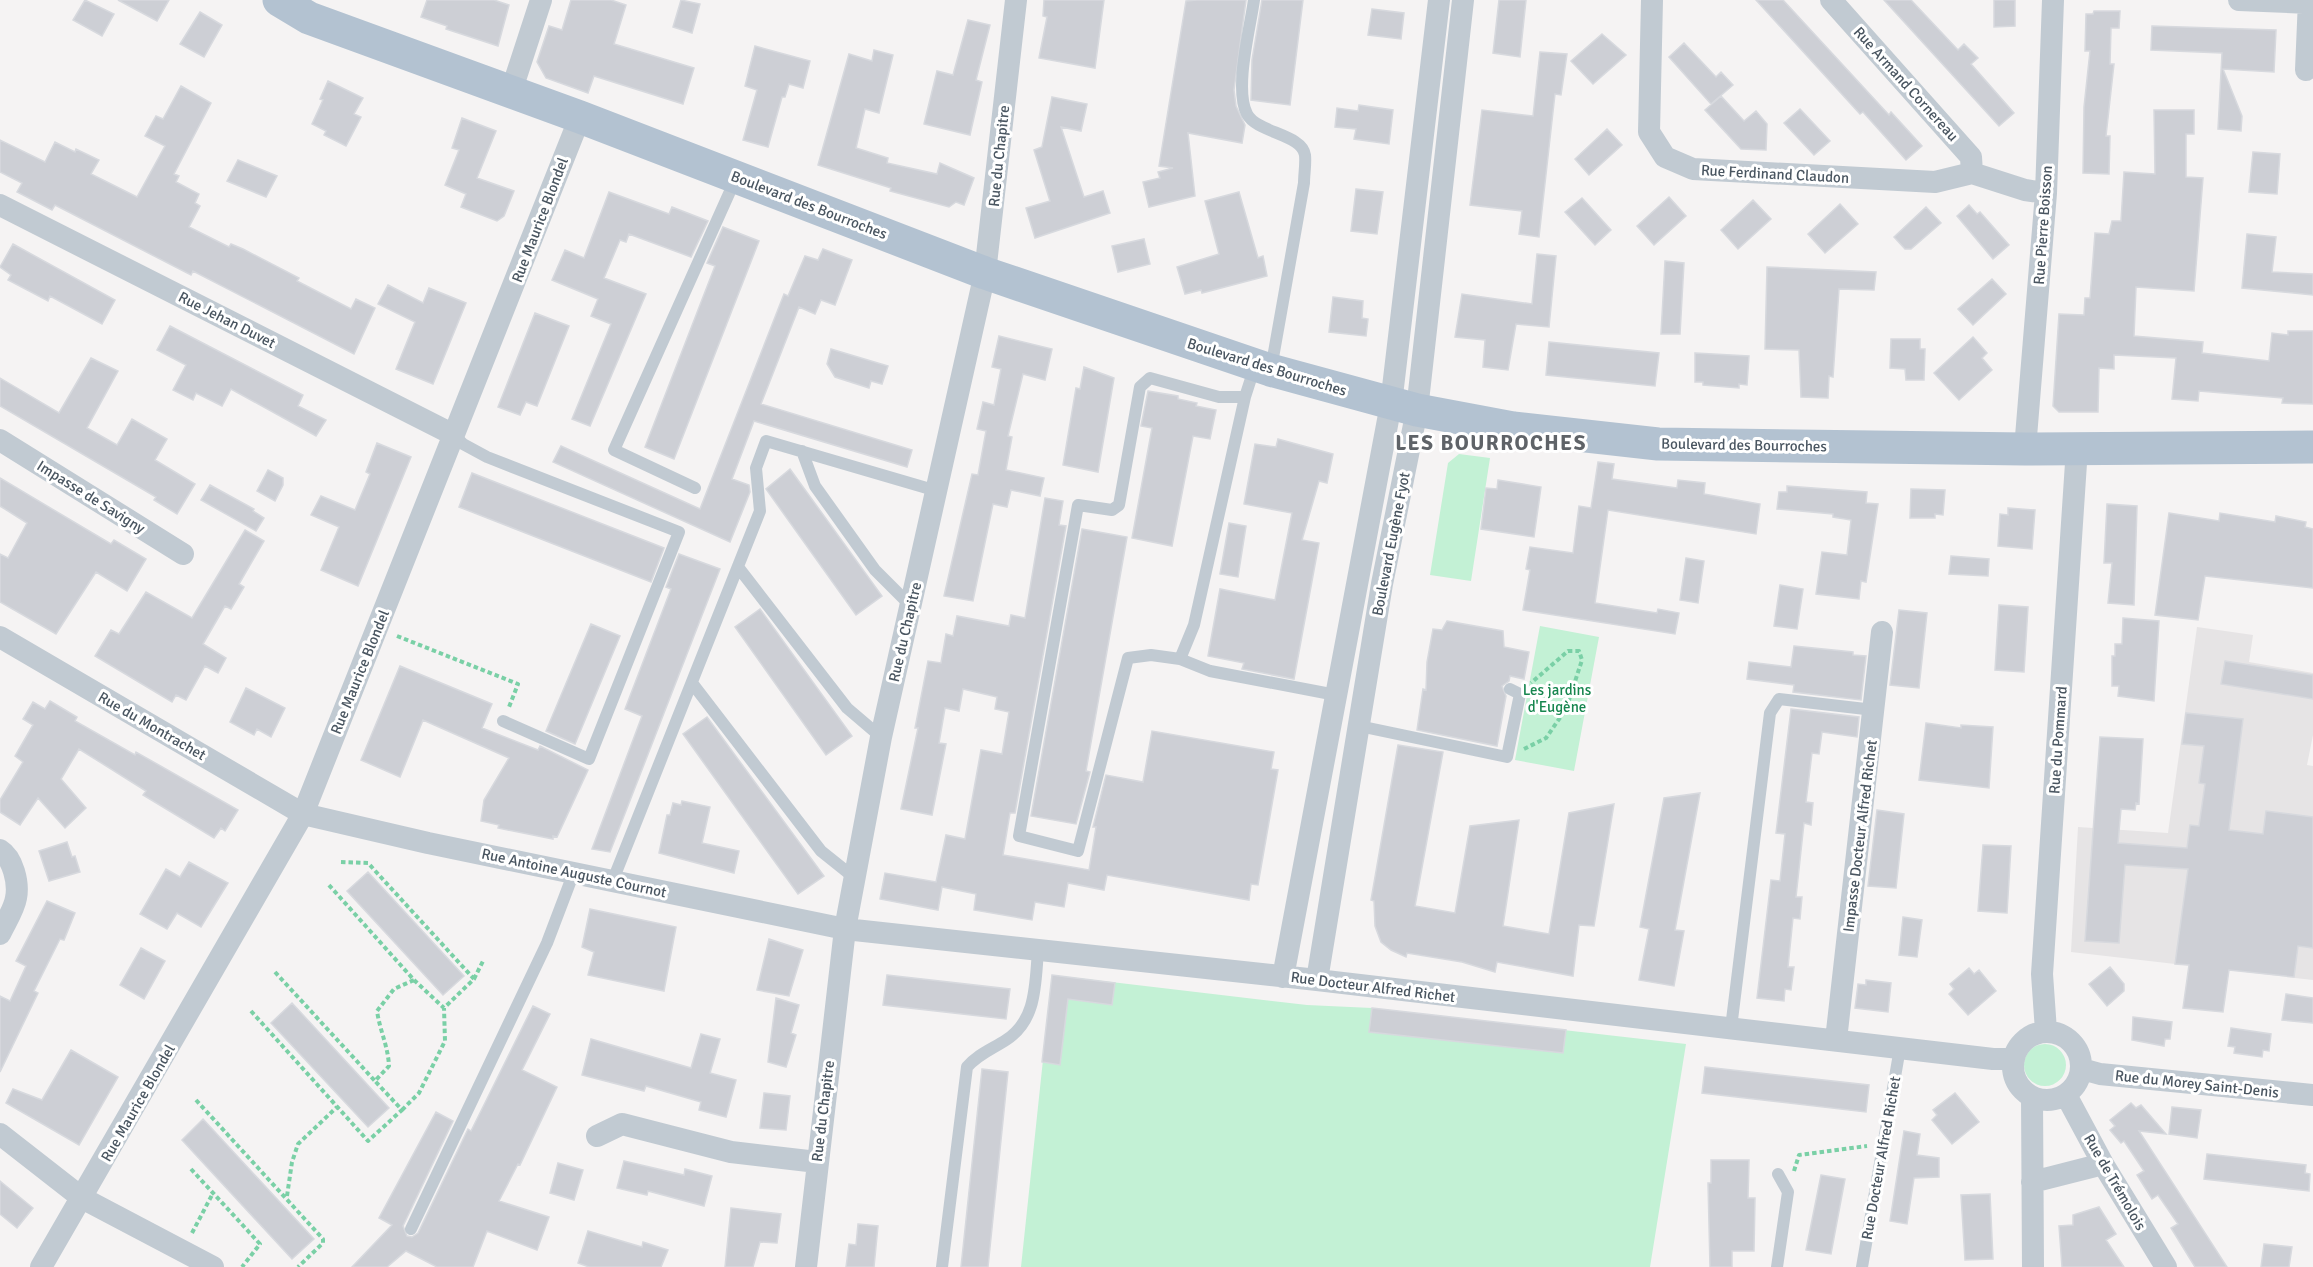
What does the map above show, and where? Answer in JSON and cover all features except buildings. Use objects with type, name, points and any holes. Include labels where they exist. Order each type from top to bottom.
[{"type":"main road","name":"Boulevard des Bourroches","points":[[279,0],[309,18],[579,117],[985,273],[1263,368],[1404,407],[1513,428],[1658,444],[2025,449],[2313,447]]},
{"type":"street","points":[[512,92],[541,0]]},
{"type":"street","name":"Rue du Chapitre","points":[[806,1267],[845,928],[881,737],[985,273],[1016,0]]},
{"type":"street","name":"Boulevard Eugène Fyot","points":[[1283,976],[1336,695],[1404,407],[1439,0]]},
{"type":"street","name":"Boulevard Eugène Fyot","points":[[1317,980],[1382,584],[1404,407],[1463,0]]},
{"type":"street","name":"Rue Ferdinand Claudon","points":[[1652,0],[1649,132],[1665,157],[1693,169],[1935,182],[1972,173]]},
{"type":"street","name":"Rue Armand Cornereau","points":[[1831,0],[1971,157],[1972,173]]},
{"type":"street","name":"Rue Pierre Boisson","points":[[2025,449],[2046,193],[2053,0]]},
{"type":"street","points":[[2239,0],[2309,2],[2306,70]]},
{"type":"street","name":"Rue Maurice Blondel","points":[[41,1267],[303,814],[579,117]]},
{"type":"street","points":[[1972,173],[2025,190],[2046,193]]},
{"type":"street","name":"Rue Jehan Duvet","points":[[0,205],[454,435]]},
{"type":"street","name":"Impasse de Savigny","points":[[0,440],[183,554]]},
{"type":"street","name":"Rue du Pommard","points":[[2046,1031],[2042,974],[2077,448]]},
{"type":"street","name":"Impasse Docteur Alfred Richet","points":[[1836,1040],[1882,632]]},
{"type":"street","name":"Rue du Montrachet","points":[[0,637],[303,814]]},
{"type":"street","name":"Rue Antoine Auguste Cournot","points":[[303,814],[845,928]]},
{"type":"street","points":[[0,850],[16,874],[16,899],[0,934]]},
{"type":"street","name":"Rue Docteur Alfred Richet","points":[[845,928],[1038,951],[1283,976],[1993,1059],[2014,1059]]},
{"type":"street","points":[[2046,1031],[2068,1038],[2077,1047],[2082,1070],[2080,1080],[2066,1095],[2055,1100],[2032,1097],[2016,1081],[2014,1059],[2025,1040],[2046,1031]]},
{"type":"street","name":"Rue du Morey Saint-Denis","points":[[2082,1070],[2100,1074],[2313,1095]]},
{"type":"street","name":"Rue de Trémolois","points":[[2066,1095],[2103,1164],[2166,1267]]},
{"type":"street","points":[[2032,1097],[2032,1267]]},
{"type":"street","points":[[597,1136],[622,1124],[731,1152],[817,1162]]},
{"type":"street","points":[[0,1134],[82,1198],[213,1267]]},
{"type":"street","points":[[2032,1182],[2103,1164]]},
{"type":"lane","points":[[1180,659],[1194,626],[1245,397],[1263,368],[1304,183],[1305,153],[1299,144],[1252,121],[1246,113],[1241,96],[1254,0]]},
{"type":"lane","points":[[695,488],[614,450],[736,178]]},
{"type":"lane","points":[[1245,397],[1219,397],[1150,378],[1140,387],[1119,505],[1112,510],[1078,505],[1019,836],[1078,851],[1128,658],[1151,655],[1180,659],[1210,671],[1336,695]]},
{"type":"lane","points":[[454,435],[463,444],[487,457],[680,532],[589,759],[503,721]]},
{"type":"lane","points":[[613,880],[760,511],[756,468],[766,441],[937,491]]},
{"type":"lane","points":[[802,452],[815,486],[874,570],[911,606]]},
{"type":"lane","points":[[738,567],[847,708],[881,737]]},
{"type":"lane","points":[[692,683],[821,851],[856,879]]},
{"type":"lane","points":[[1359,726],[1507,758],[1515,692]]},
{"type":"lane","points":[[1731,1028],[1770,713],[1779,699],[1874,710]]},
{"type":"lane","points":[[411,1229],[547,943],[574,872]]},
{"type":"lane","points":[[942,1267],[968,1067],[975,1058],[1008,1039],[1024,1025],[1034,1000],[1038,951]]},
{"type":"lane","name":"Rue Docteur Alfred Richet","points":[[1862,1267],[1900,1048]]},
{"type":"lane","points":[[1777,1267],[1788,1192],[1778,1174]]},
{"type":"path","points":[[378,628],[518,684],[503,721]]},
{"type":"path","points":[[1507,758],[1545,738],[1566,709],[1582,660],[1579,651],[1568,651],[1515,692]]},
{"type":"path","points":[[341,862],[368,863],[474,979]]},
{"type":"path","points":[[251,1011],[368,1141],[419,1093],[445,1041],[444,1008],[414,980],[328,884]]},
{"type":"path","points":[[444,1008],[474,979],[484,959]]},
{"type":"path","points":[[275,972],[402,1110]]},
{"type":"path","points":[[375,1082],[389,1066],[388,1047],[380,1030],[377,1011],[394,988],[414,980]]},
{"type":"path","points":[[196,1100],[323,1239],[323,1244],[298,1267]]},
{"type":"path","points":[[286,1197],[292,1162],[298,1144],[337,1107]]},
{"type":"path","points":[[1788,1192],[1799,1155],[1883,1144]]},
{"type":"path","points":[[190,1169],[260,1244],[242,1267]]},
{"type":"path","points":[[183,1251],[213,1194]]},
{"type":"shaded area","points":[[2197,627],[2253,635],[2249,662],[2313,673],[2313,735],[2307,765],[2313,766],[2313,980],[2071,952],[2078,827],[2168,833]]},
{"type":"green space","points":[[1459,454],[1490,458],[1471,581],[1430,575],[1448,463]]},
{"type":"green space","name":"Les jardins d'Eugène","points":[[1540,626],[1599,637],[1574,771],[1515,760]]},
{"type":"green space","points":[[1052,975],[1307,1005],[1372,1008],[1686,1044],[1650,1267],[1021,1267]]},
{"type":"green space","points":[[2045,1044],[2060,1050],[2066,1065],[2060,1080],[2045,1086],[2030,1080],[2024,1065],[2030,1050]]},
{"type":"district","name":"LES BOURROCHES","points":[[1491,443]]}]
